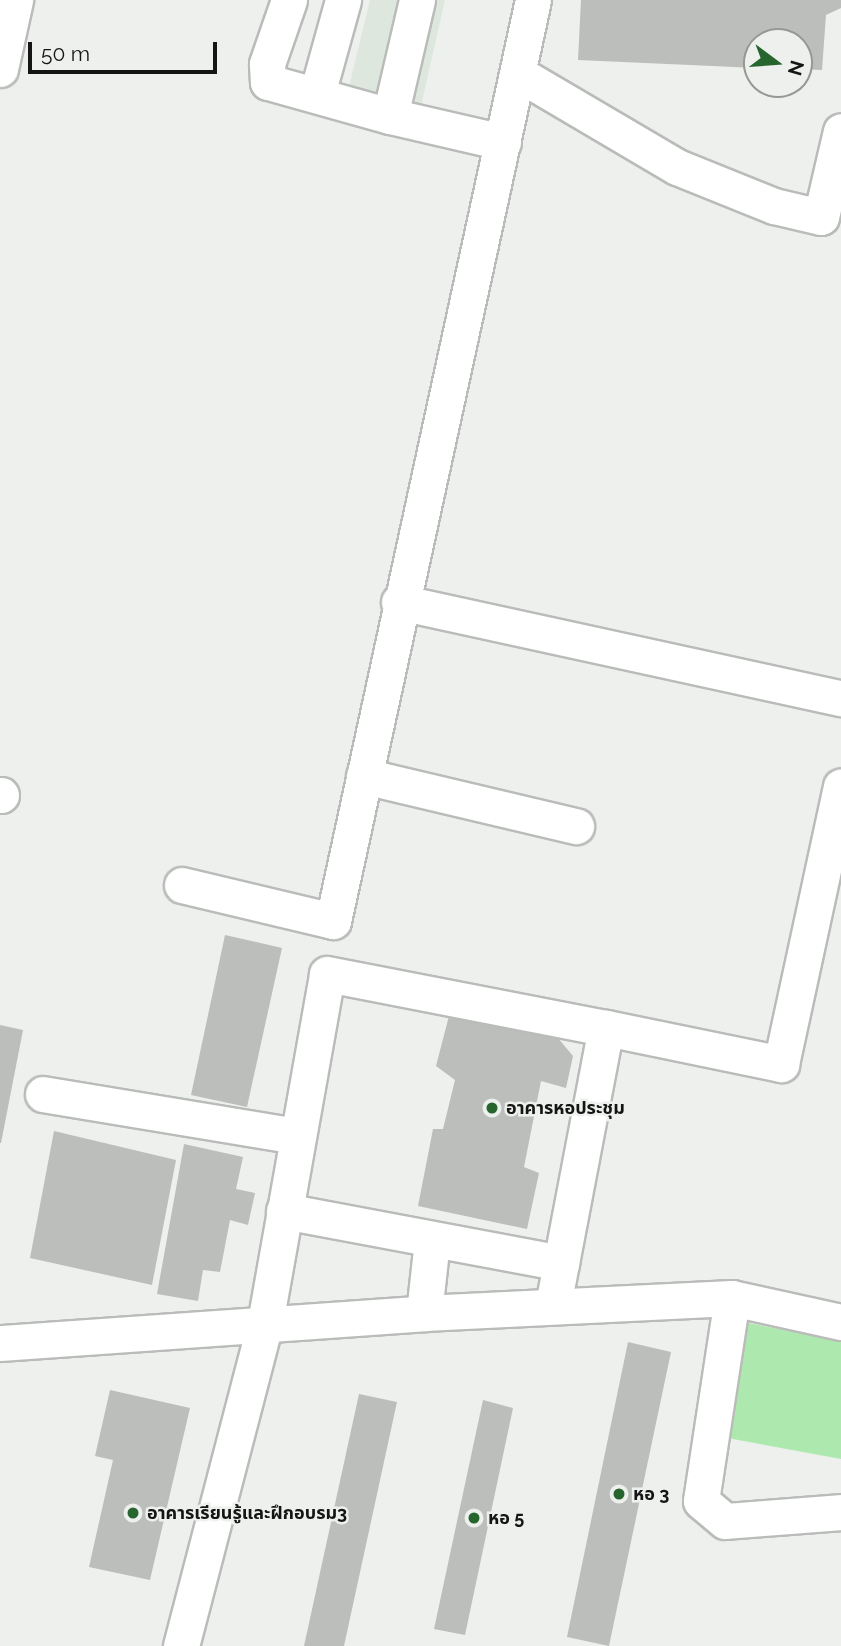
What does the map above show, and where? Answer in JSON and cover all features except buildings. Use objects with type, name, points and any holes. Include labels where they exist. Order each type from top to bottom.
[{"type":"lane","points":[[0,69],[15,0]]},
{"type":"lane","points":[[289,0],[266,76],[272,85],[503,142]]},
{"type":"lane","points":[[317,94],[343,0]]},
{"type":"lane","points":[[390,116],[417,0]]},
{"type":"lane","points":[[182,885],[333,921],[399,602],[519,75],[533,0]]},
{"type":"lane","points":[[519,75],[677,167],[774,206],[831,217],[841,131]]},
{"type":"lane","points":[[399,602],[841,698]]},
{"type":"lane","points":[[364,776],[576,825]]},
{"type":"lane","points":[[181,1646],[265,1323],[327,974],[781,1064],[841,786]]},
{"type":"lane","points":[[553,1305],[606,1028]]},
{"type":"lane","points":[[43,1094],[298,1136]]},
{"type":"lane","points":[[284,1211],[432,1241],[561,1263]]},
{"type":"lane","points":[[424,1313],[432,1241]]},
{"type":"lane","points":[[0,1343],[553,1305],[732,1298],[841,1322]]},
{"type":"lane","points":[[732,1298],[701,1501],[725,1521],[841,1512]]},
{"type":"shaded area","points":[[370,0],[445,0],[420,110],[348,91]]},
{"type":"green space","points":[[743,1322],[841,1341],[841,1459],[722,1437]]},
{"type":"place","name":"อาคารหอประชุม","points":[[492,1108]]},
{"type":"place","name":"หอ 3","points":[[619,1494]]},
{"type":"place","name":"อาคารเรียนรู้และฝึกอบรม3","points":[[133,1513]]},
{"type":"place","name":"หอ 5","points":[[474,1518]]}]
